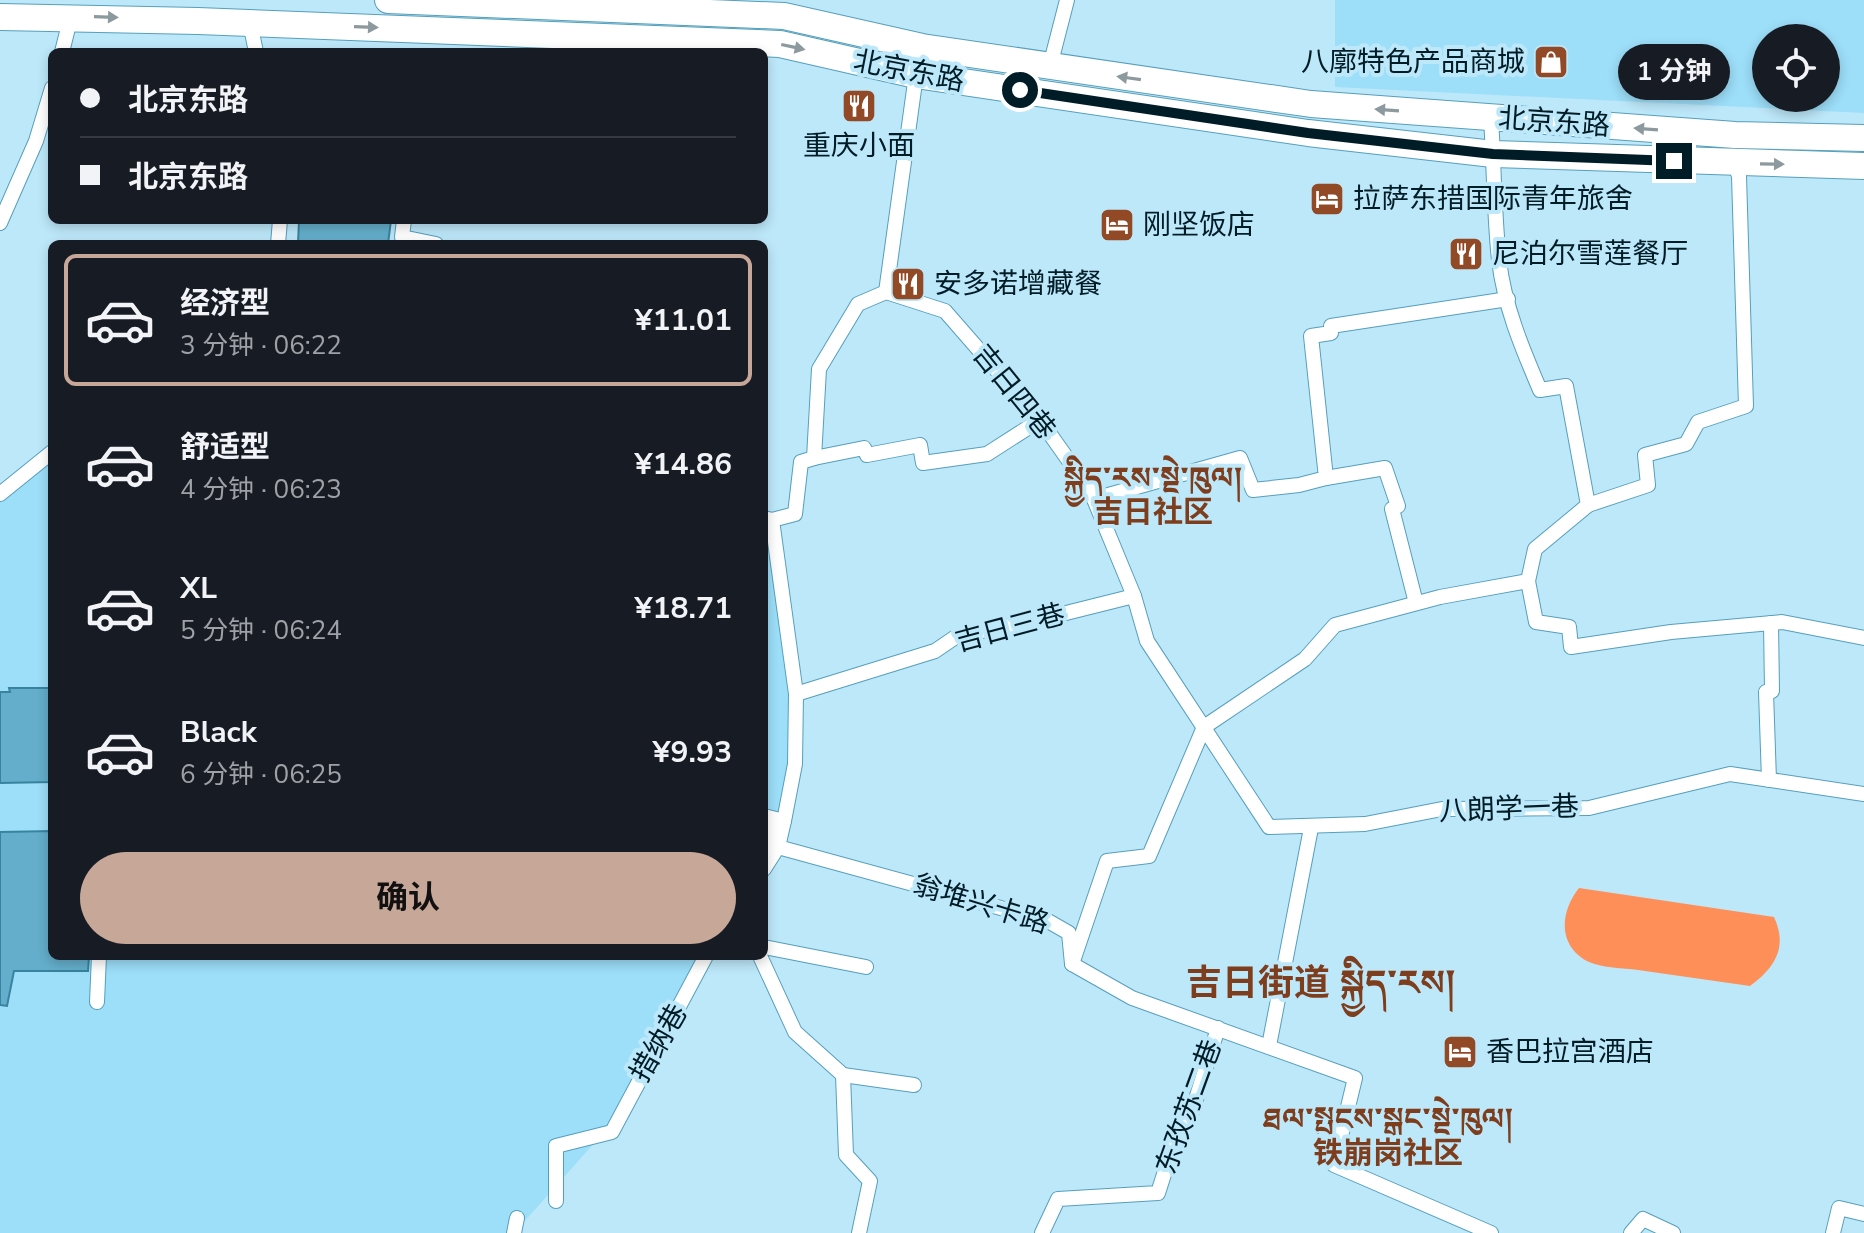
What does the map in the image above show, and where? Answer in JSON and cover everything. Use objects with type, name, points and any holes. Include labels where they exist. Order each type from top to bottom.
[{"type":"main road","name":"北京东路","points":[[388,0],[784,16],[922,47],[1311,104],[1735,135],[1864,138]]},
{"type":"main road","name":"北京东路","points":[[0,17],[71,16],[250,23],[511,43],[780,44],[916,75],[1308,133],[1493,154],[1864,166]]},
{"type":"street","points":[[1050,66],[1067,0]]},
{"type":"street","points":[[63,48],[71,16]]},
{"type":"street","points":[[250,23],[255,48]]},
{"type":"street","points":[[814,458],[819,369],[858,304],[886,292],[916,75]]},
{"type":"street","points":[[0,223],[48,115]]},
{"type":"street","points":[[1491,118],[1499,261],[1508,299],[1519,341],[1540,390],[1566,386],[1588,505]]},
{"type":"street","points":[[1734,163],[1739,176],[1746,406],[1698,422],[1686,444],[1645,455],[1648,485],[1588,505],[1535,549],[1528,581],[1536,622],[1569,627],[1571,647],[1671,632],[1782,622],[1864,638]]},
{"type":"street","points":[[404,224],[402,237],[417,240]]},
{"type":"street","name":"吉日四巷","points":[[886,292],[945,311],[1040,420],[1094,499],[1134,596],[1147,641],[1204,727]]},
{"type":"street","points":[[1326,478],[1311,336],[1331,333],[1331,326],[1508,299]]},
{"type":"street","points":[[771,847],[773,820],[795,764],[796,694],[768,519],[795,514],[801,462],[864,448],[867,455],[920,445],[923,463],[987,454],[1040,420]]},
{"type":"street","points":[[0,494],[48,455]]},
{"type":"street","points":[[1094,499],[1240,458],[1253,490],[1299,485],[1385,468],[1398,506],[1392,509],[1416,603]]},
{"type":"street","points":[[1072,964],[1107,861],[1149,856],[1204,727],[1305,659],[1335,625],[1416,603],[1528,581]]},
{"type":"street","name":"吉日三巷","points":[[796,694],[935,651],[957,636],[1134,596]]},
{"type":"street","points":[[1769,780],[1766,692],[1772,691],[1771,623]]},
{"type":"street","name":"八朗学一巷","points":[[1204,727],[1269,827],[1365,824],[1442,809],[1589,808],[1730,774],[1864,794]]},
{"type":"street","points":[[1269,1046],[1311,828]]},
{"type":"street","name":"翁堆兴卡路","points":[[771,847],[1048,921],[1069,933],[1072,964],[1132,998],[1355,1078],[1334,1165],[1491,1233]]},
{"type":"street","points":[[768,948],[866,967]]},
{"type":"street","points":[[97,1002],[99,960]]},
{"type":"street","points":[[556,1201],[556,1146],[612,1132],[705,960]]},
{"type":"street","name":"措纳巷","points":[[609,1130],[705,960]]},
{"type":"street","points":[[762,960],[795,1032],[843,1075],[914,1085]]},
{"type":"street","name":"东孜苏二巷","points":[[1042,1233],[1058,1199],[1158,1193],[1184,1112],[1192,1112],[1218,1028]]},
{"type":"street","points":[[843,1075],[846,1155],[870,1181],[859,1233]]},
{"type":"street","points":[[1833,1233],[1839,1208],[1864,1214]]},
{"type":"street","points":[[1631,1233],[1643,1219],[1673,1233]]},
{"type":"shaded area","name":"八廓特色产品商城","points":[[1335,0],[1864,0],[1864,113],[1840,112],[1840,24],[1752,24],[1752,107],[1335,87]]},
{"type":"shaded area","points":[[48,459],[48,960],[711,960],[613,1122],[514,1233],[0,1233],[0,497]]},
{"type":"shaded area","points":[[768,519],[772,520],[796,694],[778,847],[768,863]]},
{"type":"shaded area","points":[[1579,888],[1774,917],[1780,938],[1777,956],[1766,972],[1750,986],[1589,962],[1571,947],[1565,928],[1568,907]]},
{"type":"building","points":[[299,224],[390,224],[388,240],[298,240]]},
{"type":"building","points":[[9,688],[48,688],[48,782],[0,783],[0,692],[10,692]]},
{"type":"building","points":[[48,831],[48,960],[89,960],[88,971],[14,971],[7,1006],[0,1005],[0,832]]},
{"type":"place","name":"八廓特色产品商城","points":[[1551,62]]},
{"type":"place","name":"重庆小面","points":[[859,106]]},
{"type":"place","name":"拉萨东措国际青年旅舍","points":[[1327,199]]},
{"type":"place","name":"刚坚饭店","points":[[1117,225]]},
{"type":"place","name":"尼泊尔雪莲餐厅","points":[[1466,254]]},
{"type":"place","name":"安多诺增藏餐","points":[[908,284]]},
{"type":"place","name":"香巴拉宫酒店","points":[[1460,1052]]},
{"type":"district","name":"སྐྱིད་རས་སྡེ་ཁུལ། 吉日社区","points":[[1153,495]]},
{"type":"district","name":"吉日街道 སྐྱིད་རས།","points":[[1321,983]]},
{"type":"district","name":"ཐལ་སྤུངས་སྒང་སྡེ་ཁུལ། 铁崩岗社区","points":[[1388,1136]]},
{"type":"route","points":[[1020,90],[1308,133],[1493,154],[1674,161]]}]
